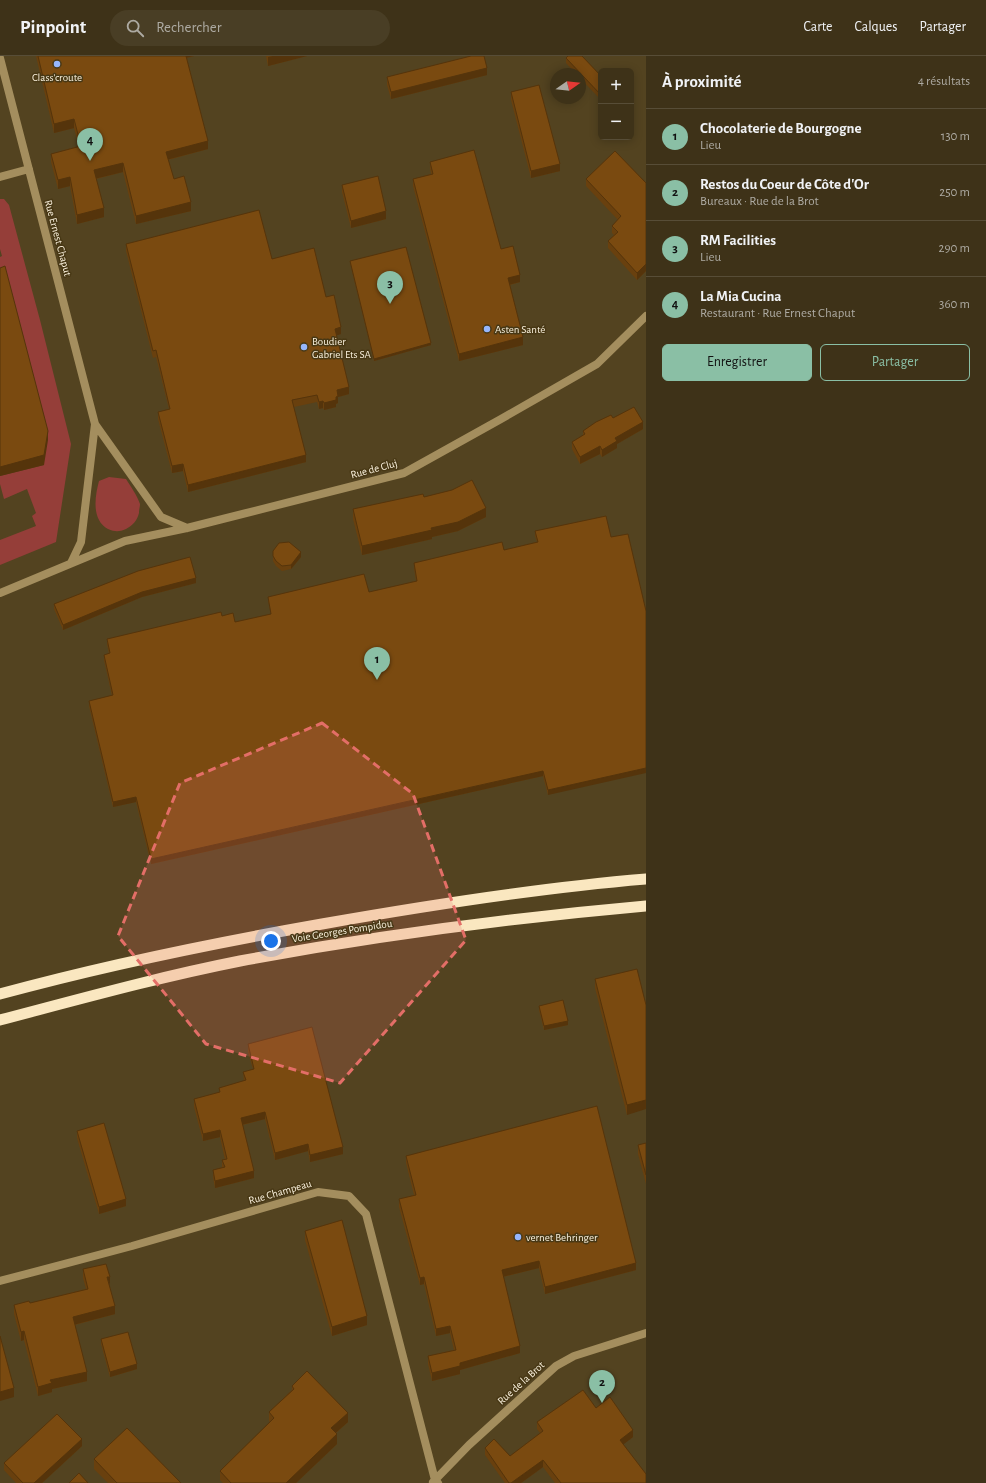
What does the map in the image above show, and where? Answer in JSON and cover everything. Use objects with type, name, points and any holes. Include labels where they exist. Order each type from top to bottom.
[{"type":"highway","name":"Voie Georges Pompidou","points":[[0,993],[157,955],[247,937],[372,915],[552,888],[646,879]]},
{"type":"highway","name":"Voie Georges Pompidou","points":[[0,1020],[134,985],[240,961],[436,929],[532,917],[646,906]]},
{"type":"highway","points":[[631,908],[646,910]]},
{"type":"street","name":"Rue Ernest Chaput","points":[[0,58],[96,424],[161,517],[187,528]]},
{"type":"street","points":[[0,177],[29,169]]},
{"type":"street","name":"Rue de Cluj","points":[[0,593],[125,541],[187,528],[404,473],[502,420],[597,364],[646,316]]},
{"type":"street","name":"Rue Ernest Chaput","points":[[71,563],[81,542],[96,424]]},
{"type":"street","name":"Rue Champeau","points":[[0,1281],[132,1246],[318,1192],[349,1196],[366,1214],[435,1482]]},
{"type":"street","name":"Rue de la Brot","points":[[435,1482],[469,1444],[556,1366],[574,1356],[646,1333]]},
{"type":"highlighted area","points":[[322,723],[413,794],[466,940],[340,1083],[206,1044],[118,936],[180,783]]},
{"type":"shaded area","points":[[0,199],[4,199],[9,205],[71,444],[56,542],[0,565],[0,540],[36,526],[32,516],[36,513],[27,489],[4,499],[0,484],[0,476],[44,465],[0,277],[0,257],[2,256],[0,249]]},
{"type":"shaded area","points":[[109,477],[126,479],[136,494],[140,504],[136,521],[121,531],[108,529],[99,520],[97,514],[96,494],[99,481]]},
{"type":"building","points":[[38,56],[186,56],[208,141],[166,152],[174,179],[184,176],[191,202],[136,216],[123,163],[94,170],[104,208],[77,215],[70,177],[58,180],[51,154],[81,146],[74,119],[54,124]]},
{"type":"building","points":[[471,56],[484,56],[487,68],[391,92],[387,77]]},
{"type":"building","points":[[568,56],[582,56],[598,73],[598,92],[586,79],[586,68],[575,68],[566,58]]},
{"type":"building","points":[[539,85],[560,164],[531,171],[511,92]]},
{"type":"building","points":[[474,150],[501,249],[513,246],[520,275],[508,278],[523,337],[459,354],[413,179],[433,174],[430,162]]},
{"type":"building","points":[[615,151],[646,183],[646,264],[637,273],[608,241],[618,232],[612,226],[621,216],[586,179]]},
{"type":"building","points":[[378,176],[386,211],[351,221],[342,185]]},
{"type":"building","name":"Boudier Gabriel Ets SA","points":[[259,210],[272,259],[314,248],[326,297],[334,295],[341,327],[335,329],[349,387],[337,390],[338,396],[336,397],[336,400],[324,403],[323,401],[319,402],[317,395],[292,400],[306,455],[188,485],[183,464],[172,466],[158,412],[170,409],[156,350],[153,351],[126,244]]},
{"type":"building","points":[[406,247],[431,343],[374,359],[350,261]]},
{"type":"building","points":[[5,266],[48,431],[44,455],[0,467],[0,268]]},
{"type":"building","points":[[634,407],[643,422],[615,438],[617,441],[602,450],[600,446],[580,457],[572,442],[585,434],[583,431],[596,422],[611,415],[613,418]]},
{"type":"building","points":[[472,480],[486,508],[458,522],[431,528],[432,530],[362,546],[353,509],[423,494],[424,497],[452,490]]},
{"type":"building","points":[[606,516],[611,537],[628,534],[646,611],[646,768],[548,790],[543,771],[151,859],[136,797],[113,802],[89,701],[113,695],[104,655],[110,653],[107,639],[221,612],[222,616],[233,613],[235,622],[271,614],[268,597],[364,574],[369,592],[417,581],[414,563],[502,542],[504,550],[538,542],[535,531]]},
{"type":"building","points":[[289,542],[301,552],[291,565],[282,566],[273,556],[273,551],[279,543]]},
{"type":"building","points":[[190,557],[196,578],[142,592],[63,625],[54,604],[138,571]]},
{"type":"building","points":[[637,969],[646,1005],[646,1100],[627,1105],[595,979]]},
{"type":"building","points":[[563,1000],[568,1021],[544,1026],[539,1006]]},
{"type":"building","points":[[312,1027],[343,1147],[310,1155],[308,1144],[275,1153],[265,1112],[241,1118],[254,1171],[215,1181],[213,1170],[225,1167],[222,1160],[227,1159],[220,1130],[203,1134],[194,1099],[220,1092],[219,1088],[246,1080],[243,1072],[254,1069],[248,1044]]},
{"type":"building","name":"vernet Behringer","points":[[597,1106],[636,1263],[545,1287],[539,1261],[502,1270],[520,1346],[460,1363],[460,1366],[432,1373],[428,1356],[456,1350],[450,1326],[436,1329],[424,1277],[420,1278],[399,1199],[416,1195],[406,1156]]},
{"type":"building","points":[[104,1123],[126,1199],[99,1207],[77,1131]]},
{"type":"building","points":[[646,1143],[646,1175],[638,1145]]},
{"type":"building","points":[[342,1220],[367,1316],[332,1327],[305,1231]]},
{"type":"building","points":[[106,1264],[110,1277],[107,1277],[115,1306],[73,1317],[87,1372],[50,1380],[52,1383],[38,1387],[24,1331],[21,1332],[14,1305],[29,1301],[30,1303],[88,1289],[83,1269]]},
{"type":"building","points":[[128,1332],[137,1364],[110,1372],[101,1339]]},
{"type":"building","points":[[0,1336],[14,1388],[0,1392]]},
{"type":"building","points":[[307,1371],[348,1413],[331,1428],[337,1434],[286,1483],[231,1483],[220,1471],[274,1418],[269,1412],[294,1389],[292,1386]]},
{"type":"building","points":[[583,1390],[596,1408],[610,1397],[633,1430],[620,1440],[646,1474],[646,1483],[561,1483],[543,1460],[509,1483],[485,1448],[494,1439],[510,1456],[543,1431],[537,1422]]},
{"type":"building","points":[[57,1414],[82,1439],[34,1483],[23,1483],[4,1463]]},
{"type":"building","points":[[127,1428],[181,1483],[117,1483],[94,1459]]},
{"type":"building","points":[[79,1473],[88,1483],[69,1483]]},
{"type":"place","name":"Class'croute","points":[[57,64]]},
{"type":"place","name":"La Mia Cucina","points":[[90,161]]},
{"type":"place","name":"RM Facilities","points":[[390,304]]},
{"type":"place","name":"Asten Santé","points":[[487,329]]},
{"type":"place","name":"Boudier Gabriel Ets SA","points":[[304,347]]},
{"type":"place","name":"Chocolaterie de Bourgogne","points":[[377,680]]},
{"type":"place","name":"vernet Behringer","points":[[518,1237]]},
{"type":"place","name":"Restos du Coeur de Côte d'Or","points":[[602,1403]]}]
